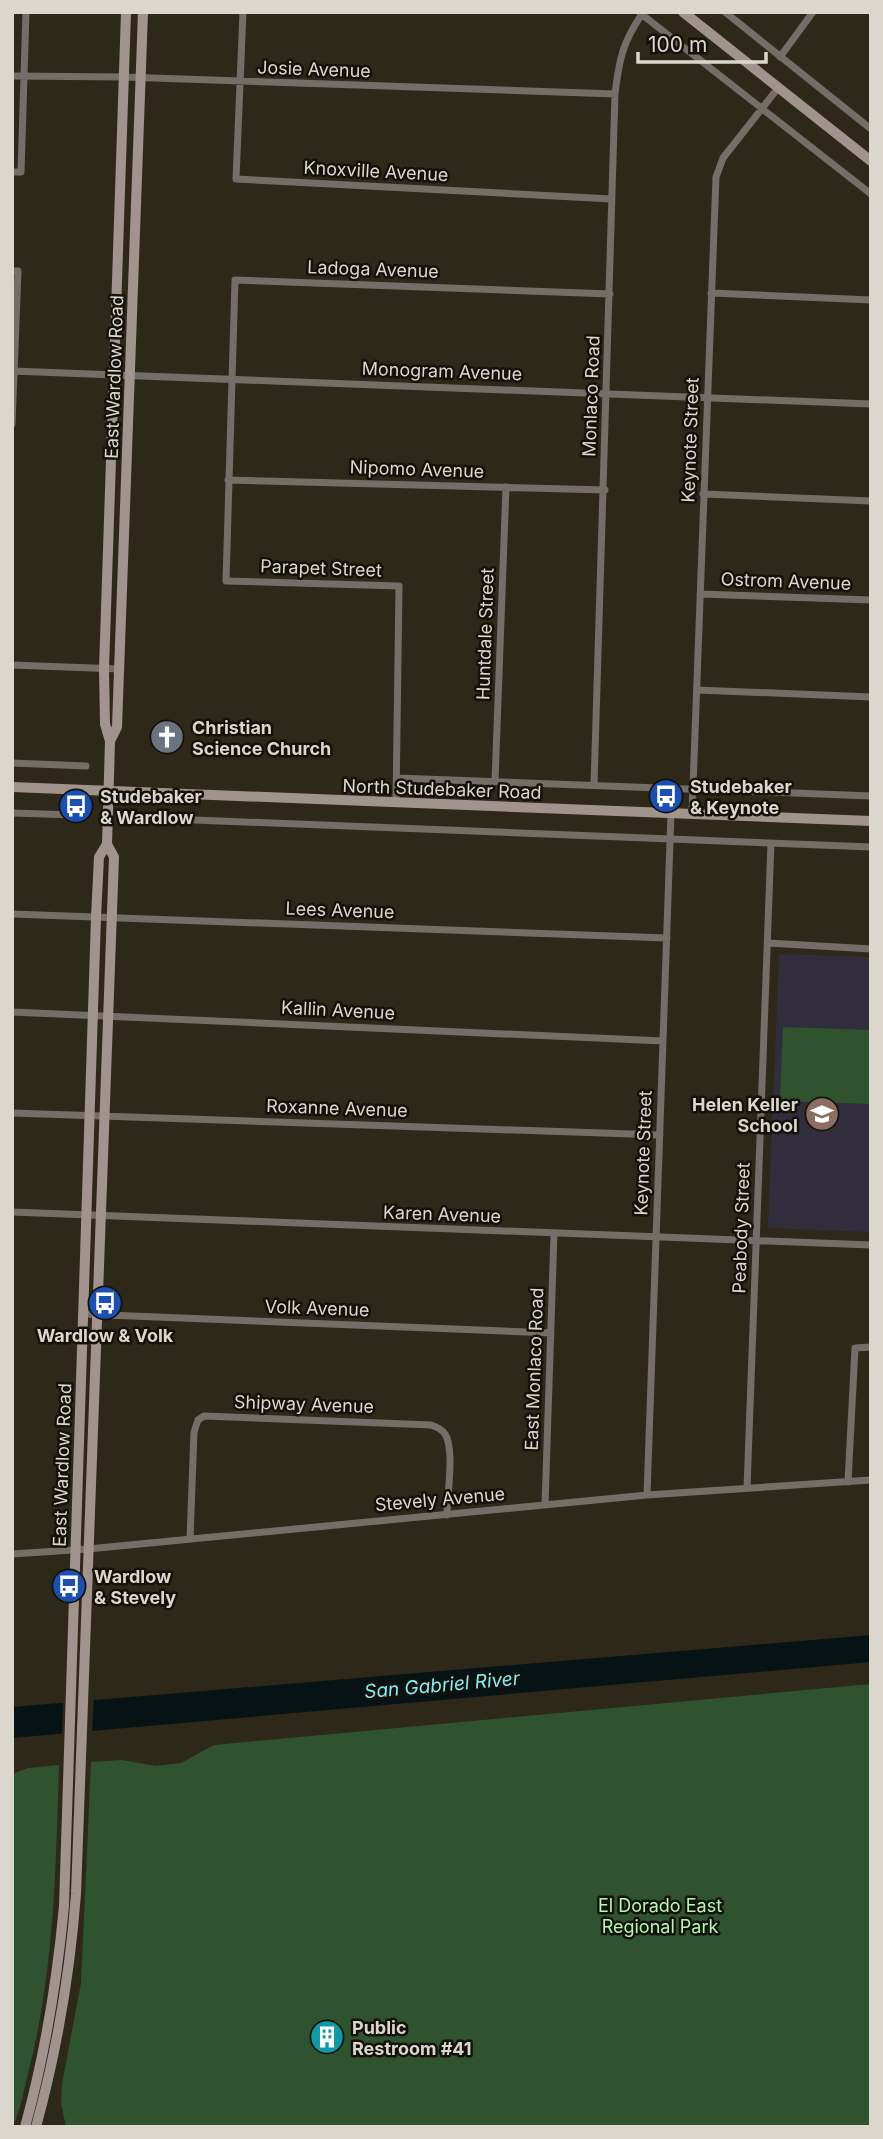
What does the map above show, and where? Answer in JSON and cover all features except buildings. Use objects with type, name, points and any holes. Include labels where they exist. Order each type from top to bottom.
[{"type":"main road","name":"East Wardlow Road","points":[[36,2127],[53,2063],[72,1956],[81,1776],[75,1550],[96,917],[99,857],[107,844],[109,791],[110,741],[105,724],[104,668],[126,12]]},
{"type":"main road","name":"East Wardlow Road","points":[[110,741],[117,727],[120,669],[143,12]]},
{"type":"main road","points":[[683,12],[871,161]]},
{"type":"main road","name":"North Studebaker Road","points":[[12,788],[871,821]]},
{"type":"main road","name":"East Wardlow Road","points":[[25,2127],[53,2007],[64,1906],[69,1773],[88,1549],[114,857],[107,844]]},
{"type":"street","points":[[12,172],[21,172],[26,12]]},
{"type":"street","points":[[240,82],[243,12]]},
{"type":"street","points":[[725,12],[871,128]]},
{"type":"street","points":[[780,57],[813,12]]},
{"type":"street","points":[[640,13],[871,194]]},
{"type":"street","name":"Monlaco Road","points":[[594,785],[615,94],[626,37],[640,13]]},
{"type":"street","name":"Josie Avenue","points":[[12,76],[124,77],[615,94]]},
{"type":"street","name":"Knoxville Avenue","points":[[240,82],[236,179],[611,200]]},
{"type":"street","name":"Keynote Street","points":[[692,814],[716,177],[723,158],[778,88]]},
{"type":"street","points":[[12,271],[18,271],[12,424]]},
{"type":"street","name":"Ladoga Avenue","points":[[231,380],[235,280],[610,294]]},
{"type":"street","points":[[711,293],[871,300]]},
{"type":"street","name":"Monogram Avenue","points":[[13,371],[871,404]]},
{"type":"street","name":"Parapet Street","points":[[231,380],[226,581],[399,586],[396,803]]},
{"type":"street","name":"Nipomo Avenue","points":[[228,480],[605,490]]},
{"type":"street","name":"Huntdale Street","points":[[495,781],[506,487]]},
{"type":"street","points":[[703,494],[871,501]]},
{"type":"street","name":"Ostrom Avenue","points":[[700,594],[871,600]]},
{"type":"street","points":[[12,665],[120,669]]},
{"type":"street","points":[[697,690],[871,697]]},
{"type":"street","points":[[12,763],[86,766]]},
{"type":"street","name":"North Studebaker Road","points":[[397,778],[871,796]]},
{"type":"street","name":"Keynote Street","points":[[647,1495],[671,813]]},
{"type":"street","points":[[12,814],[74,815]]},
{"type":"street","points":[[145,818],[871,847]]},
{"type":"street","name":"Peabody Street","points":[[747,1488],[771,843]]},
{"type":"street","name":"Lees Avenue","points":[[12,914],[667,938]]},
{"type":"street","points":[[768,943],[871,949]]},
{"type":"street","name":"Kallin Avenue","points":[[12,1012],[663,1041]]},
{"type":"street","name":"Roxanne Avenue","points":[[12,1113],[660,1135]]},
{"type":"street","name":"Karen Avenue","points":[[12,1212],[871,1245]]},
{"type":"street","name":"East Monlaco Road","points":[[545,1505],[554,1234]]},
{"type":"street","name":"Volk Avenue","points":[[82,1314],[551,1333]]},
{"type":"street","points":[[848,1482],[855,1348],[871,1347]]},
{"type":"street","name":"Shipway Avenue","points":[[190,1539],[194,1432],[198,1420],[204,1416],[438,1427],[444,1432],[449,1449],[447,1515]]},
{"type":"street","name":"Stevely Avenue","points":[[12,1554],[647,1495],[871,1480]]},
{"type":"shaded area","name":"Helen Keller School","points":[[779,954],[871,957],[871,1232],[768,1228]]},
{"type":"green space","points":[[783,1027],[871,1030],[871,1104],[780,1101]]},
{"type":"green space","name":"El Dorado East Regional Park","points":[[871,1684],[871,2127],[66,2127],[61,2103],[62,2084],[81,1983],[91,1762],[122,1760],[156,1766],[181,1763],[214,1745]]},
{"type":"green space","points":[[59,1765],[49,1957],[37,2033],[24,2092],[12,2127],[12,1774],[28,1768]]},
{"type":"water","name":"San Gabriel River","points":[[871,1635],[871,1662],[12,1738],[12,1707]]},
{"type":"pier","points":[[94,1697],[92,1734],[62,1737],[63,1699]]},
{"type":"place","name":"Christian Science Church","points":[[167,737]]},
{"type":"place","name":"Studebaker & Keynote","points":[[666,796]]},
{"type":"place","name":"Studebaker & Wardlow","points":[[76,806]]},
{"type":"place","name":"Helen Keller School","points":[[822,1114]]},
{"type":"place","name":"Wardlow & Volk","points":[[105,1303]]},
{"type":"place","name":"Wardlow & Stevely","points":[[69,1586]]},
{"type":"place","name":"Public Restroom #41","points":[[327,2037]]}]
